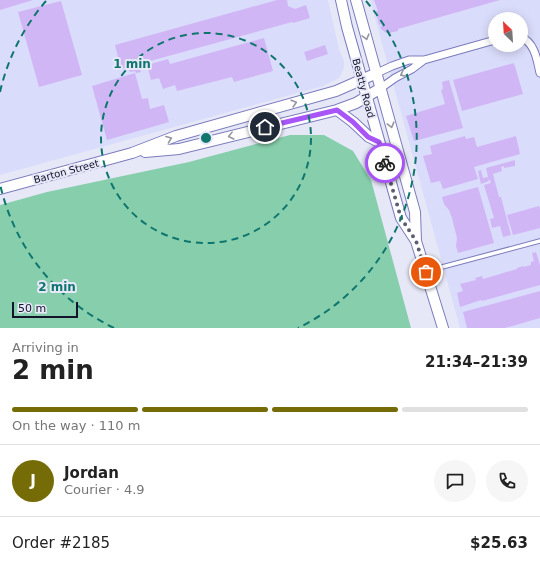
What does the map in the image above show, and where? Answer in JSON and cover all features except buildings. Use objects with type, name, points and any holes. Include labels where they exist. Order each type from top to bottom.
[{"type":"main road","name":"Beatty Road","points":[[341,0],[347,27],[401,218],[416,241],[443,328]]},
{"type":"main road","name":"Beatty Road","points":[[356,0],[415,212],[416,241]]},
{"type":"main road","name":"Barton Street","points":[[0,189],[132,153],[176,136],[336,91],[376,73]]},
{"type":"main road","name":"Barton Street","points":[[132,153],[179,149],[337,110],[350,106],[381,88]]},
{"type":"main road","points":[[337,110],[353,122],[368,137],[379,142]]},
{"type":"street","points":[[376,73],[409,60],[424,60],[488,42]]},
{"type":"street","points":[[528,42],[533,49],[540,73]]},
{"type":"street","points":[[381,88],[395,78],[412,70],[424,60]]},
{"type":"lane","points":[[426,272],[540,241]]},
{"type":"shaded area","points":[[0,0],[328,0],[339,49],[344,61],[344,68],[339,78],[323,86],[0,175]]},
{"type":"shaded area","points":[[370,0],[540,0],[540,328],[460,328]]},
{"type":"green space","points":[[290,135],[324,135],[353,151],[371,180],[411,328],[0,328],[0,205],[47,192],[189,162]]},
{"type":"way so far","points":[[385,163],[401,218],[416,241],[426,272]]},
{"type":"route","points":[[265,127],[337,110],[344,114],[368,137],[379,142],[385,163]]}]
